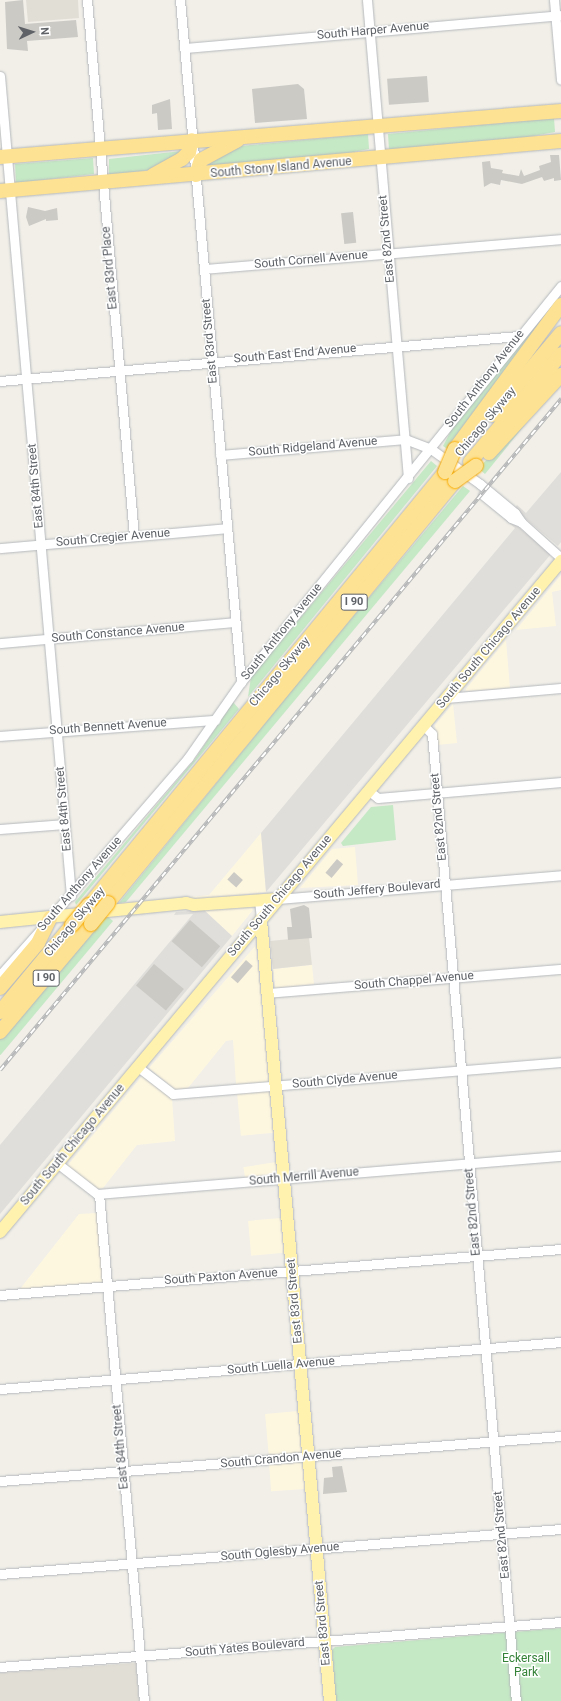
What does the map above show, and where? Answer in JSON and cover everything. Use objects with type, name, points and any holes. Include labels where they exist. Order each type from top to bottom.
[{"type":"highway","points":[[4,157],[192,140],[561,111]]},
{"type":"highway","points":[[196,174],[203,159],[248,136]]},
{"type":"highway","points":[[145,179],[182,159],[189,152],[192,140]]},
{"type":"highway","name":"South Stony Island Avenue","points":[[5,191],[196,174],[380,160],[561,141]]},
{"type":"highway","points":[[450,477],[465,458],[561,305]]},
{"type":"highway","name":"Chicago Skyway","points":[[0,1032],[91,924],[110,908],[465,458],[561,333]]},
{"type":"highway","name":"Chicago Skyway","points":[[465,458],[561,354]]},
{"type":"highway","points":[[465,458],[561,375]]},
{"type":"highway","name":"Chicago Skyway","points":[[0,1012],[90,905],[253,705],[450,477]]},
{"type":"highway","points":[[0,988],[38,943],[50,918]]},
{"type":"main road","name":"South South Chicago Avenue","points":[[0,1232],[424,726],[561,560]]},
{"type":"main road","name":"South Jeffery Boulevard","points":[[0,922],[50,918],[110,908],[125,915],[186,909],[194,905],[278,899]]},
{"type":"main road","name":"East 83rd Street","points":[[261,920],[330,1701]]},
{"type":"street","name":"East 83rd Place","points":[[87,0],[134,536]]},
{"type":"street","name":"East 83rd Street","points":[[180,0],[240,682]]},
{"type":"street","name":"East 82nd Street","points":[[367,0],[408,478]]},
{"type":"street","points":[[554,0],[558,16],[561,80]]},
{"type":"street","name":"South Harper Avenue","points":[[184,48],[558,16]]},
{"type":"street","name":"East 84th Street","points":[[0,76],[5,191],[27,378],[72,896]]},
{"type":"street","name":"South Cornell Avenue","points":[[204,269],[561,239]]},
{"type":"street","name":"South Anthony Avenue","points":[[0,974],[50,918],[72,896],[188,758],[240,682],[408,478],[519,336],[561,289]]},
{"type":"street","name":"South East End Avenue","points":[[0,381],[397,345],[519,336]]},
{"type":"street","points":[[405,439],[430,449],[472,481],[511,518],[521,522],[561,560]]},
{"type":"street","name":"South Ridgeland Avenue","points":[[220,455],[405,439]]},
{"type":"street","name":"South Cregier Avenue","points":[[0,548],[227,528]]},
{"type":"street","name":"South Constance Avenue","points":[[0,643],[235,622]]},
{"type":"street","points":[[446,698],[561,688]]},
{"type":"street","name":"South Bennett Avenue","points":[[0,736],[215,720]]},
{"type":"street","name":"East 82nd Street","points":[[424,726],[432,734],[516,1701]]},
{"type":"street","points":[[369,791],[378,798],[561,782]]},
{"type":"street","points":[[0,829],[65,824]]},
{"type":"street","name":"South Jeffery Boulevard","points":[[278,899],[561,875]]},
{"type":"street","name":"East 83rd Street","points":[[259,900],[261,920]]},
{"type":"street","name":"South Chappel Avenue","points":[[267,993],[561,968]]},
{"type":"street","name":"South Clyde Avenue","points":[[138,1066],[173,1094],[561,1062]]},
{"type":"street","name":"South Merrill Avenue","points":[[99,1194],[561,1156]]},
{"type":"street","points":[[57,1163],[99,1194]]},
{"type":"street","name":"East 84th Street","points":[[99,1194],[144,1701]]},
{"type":"street","name":"South Paxton Avenue","points":[[0,1295],[561,1249]]},
{"type":"street","name":"South Luella Avenue","points":[[0,1389],[561,1342]]},
{"type":"street","name":"South Crandon Avenue","points":[[0,1481],[561,1436]]},
{"type":"street","name":"South Oglesby Avenue","points":[[0,1574],[561,1529]]},
{"type":"street","name":"South Yates Boulevard","points":[[0,1667],[561,1622]]},
{"type":"shaded area","points":[[26,0],[78,0],[79,18],[28,22]]},
{"type":"shaded area","points":[[561,472],[561,542],[558,546],[514,509],[517,505],[526,513]]},
{"type":"shaded area","points":[[506,517],[551,554],[266,892],[261,833],[515,528],[504,519]]},
{"type":"shaded area","points":[[561,575],[561,590],[552,592],[556,626],[516,630]]},
{"type":"shaded area","points":[[506,640],[510,688],[466,691],[466,689]]},
{"type":"shaded area","points":[[453,704],[457,743],[437,745],[435,725]]},
{"type":"shaded area","points":[[261,833],[266,892],[186,900],[189,897],[209,895]]},
{"type":"shaded area","points":[[355,847],[358,885],[300,888],[332,849]]},
{"type":"shaded area","points":[[251,907],[253,910],[232,936],[204,910]]},
{"type":"shaded area","points":[[204,910],[232,936],[0,1214],[0,1145],[193,914],[174,915],[176,912]]},
{"type":"shaded area","points":[[309,937],[312,965],[273,969],[270,941]]},
{"type":"shaded area","points":[[256,945],[270,1082],[236,1084],[233,1040],[226,1041],[188,1088],[175,1090],[149,1068]]},
{"type":"shaded area","points":[[312,965],[314,984],[275,988],[273,969]]},
{"type":"shaded area","points":[[144,1074],[172,1098],[175,1141],[137,1145],[103,1188],[95,1189],[67,1166]]},
{"type":"shaded area","points":[[270,1090],[274,1133],[241,1136],[237,1093]]},
{"type":"shaded area","points":[[276,1162],[278,1174],[245,1179],[243,1167]]},
{"type":"shaded area","points":[[97,1213],[103,1282],[20,1289],[79,1214]]},
{"type":"shaded area","points":[[281,1218],[284,1253],[251,1256],[248,1221]]},
{"type":"shaded area","points":[[298,1411],[302,1453],[269,1456],[265,1414]]},
{"type":"shaded area","points":[[303,1461],[305,1489],[271,1491],[269,1463]]},
{"type":"shaded area","points":[[136,1663],[139,1701],[0,1701],[0,1673]]},
{"type":"green space","points":[[554,118],[555,132],[517,139],[389,150],[388,134]]},
{"type":"green space","points":[[368,134],[369,149],[333,156],[205,167],[204,162],[241,146]]},
{"type":"green space","points":[[182,151],[158,169],[109,175],[109,159]]},
{"type":"green space","points":[[93,158],[94,174],[16,183],[15,164]]},
{"type":"green space","points":[[560,299],[534,330],[450,451],[443,446],[456,421],[557,300]]},
{"type":"green space","points":[[532,416],[485,474],[478,468],[493,454]]},
{"type":"green space","points":[[431,461],[437,466],[248,697],[251,677]]},
{"type":"green space","points":[[463,486],[470,491],[126,902],[119,903],[314,663]]},
{"type":"green space","points":[[233,702],[239,709],[76,905],[75,902],[195,759]]},
{"type":"green space","points":[[393,805],[396,840],[343,846],[341,843],[371,807]]},
{"type":"green space","points":[[105,914],[113,921],[1,1055],[0,1039]]},
{"type":"green space","name":"Eckersall Park","points":[[561,1628],[561,1701],[336,1701],[332,1650],[335,1647]]},
{"type":"building","points":[[23,0],[25,24],[76,20],[78,37],[27,41],[28,51],[7,49],[5,2]]},
{"type":"building","points":[[427,76],[429,102],[389,105],[387,79]]},
{"type":"building","points":[[298,84],[304,89],[307,119],[255,123],[252,89]]},
{"type":"building","points":[[170,99],[172,129],[158,130],[157,113],[152,114],[152,105]]},
{"type":"building","points":[[550,155],[559,155],[561,180],[554,181],[554,178],[544,181],[542,177],[522,184],[501,180],[500,185],[491,183],[484,187],[482,162],[490,161],[491,168],[503,170],[502,173],[519,176],[521,169],[524,176],[540,170],[539,166],[551,162]]},
{"type":"building","points":[[28,207],[45,211],[57,208],[58,220],[46,221],[46,219],[29,226],[26,217]]},
{"type":"building","points":[[353,212],[356,243],[344,244],[341,213]]},
{"type":"building","points":[[337,859],[343,864],[332,878],[325,873]]},
{"type":"building","points":[[234,872],[243,880],[236,887],[227,879]]},
{"type":"building","points":[[304,905],[309,908],[312,938],[288,940],[287,927],[292,927],[290,909]]},
{"type":"building","points":[[190,920],[220,946],[202,967],[172,941]]},
{"type":"building","points":[[246,960],[253,966],[238,983],[231,977]]},
{"type":"building","points":[[154,964],[184,989],[166,1011],[136,985]]},
{"type":"building","points":[[342,1466],[347,1492],[323,1494],[324,1478],[333,1477],[332,1467]]},
{"type":"railway","points":[[0,1070],[561,399]]}]
